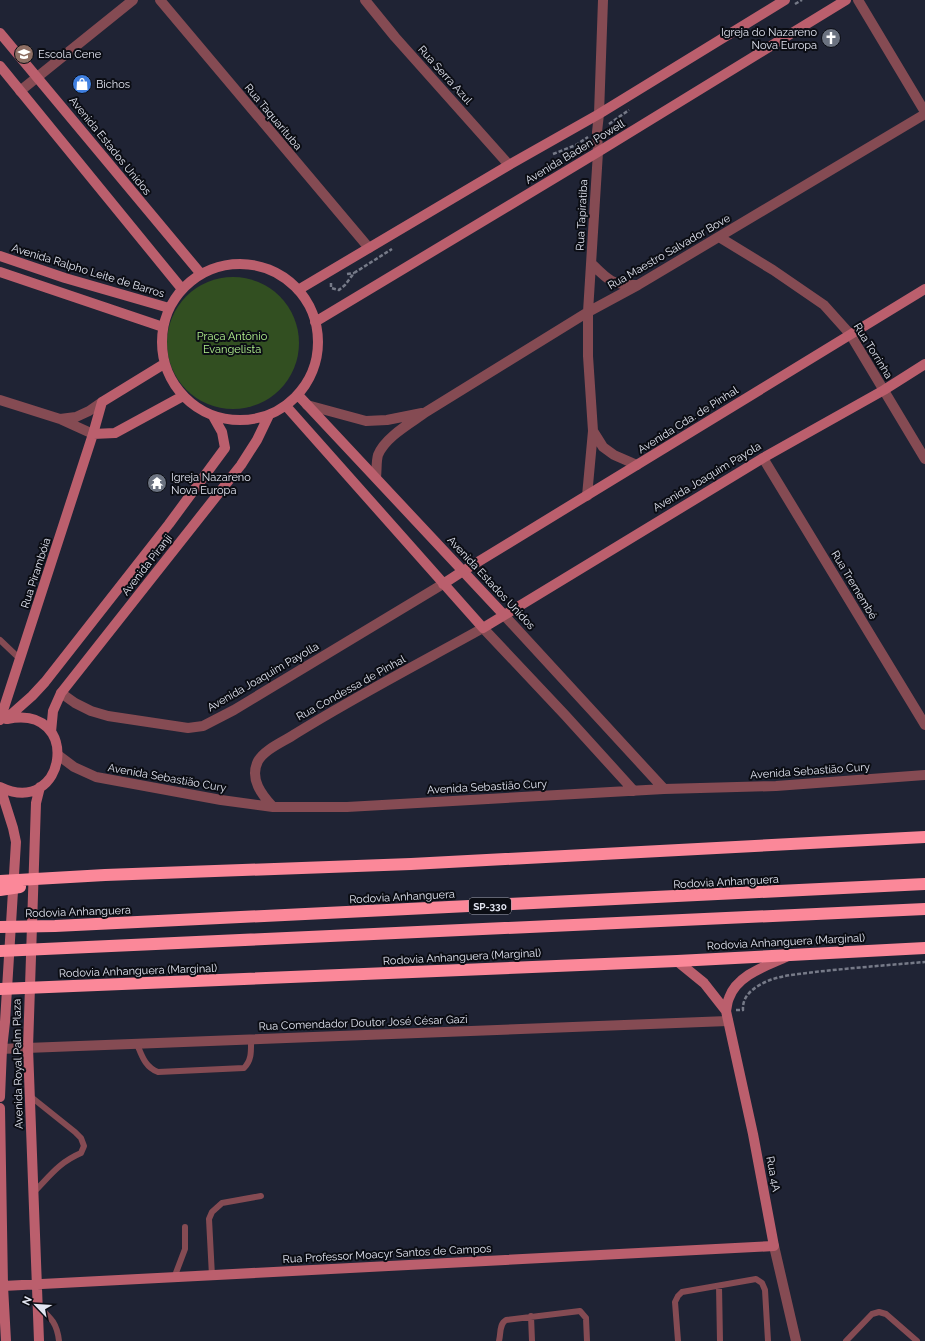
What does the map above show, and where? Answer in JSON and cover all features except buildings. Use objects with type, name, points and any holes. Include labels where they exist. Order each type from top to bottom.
[{"type":"highway","points":[[0,881],[105,875],[411,864],[925,837]]},
{"type":"highway","points":[[0,890],[105,875]]},
{"type":"highway","name":"Rodovia Anhanguera","points":[[0,927],[55,926],[925,884]]},
{"type":"highway","name":"SP-330","points":[[0,951],[925,909]]},
{"type":"highway","name":"Rodovia Anhanguera (Marginal)","points":[[0,989],[677,961],[925,948]]},
{"type":"street","points":[[20,91],[133,0]]},
{"type":"street","name":"Rua Taquarituba","points":[[160,0],[369,248]]},
{"type":"street","name":"Rua Serra Azul","points":[[365,0],[395,37],[509,165]]},
{"type":"street","name":"Rua Tapiratiba","points":[[587,496],[593,431],[588,356],[588,312],[598,152],[597,132],[599,114],[602,0]]},
{"type":"street","name":"Avenida Baden Powell","points":[[298,290],[509,165],[599,114],[785,0]]},
{"type":"street","name":"Avenida Baden Powell","points":[[316,322],[846,0]]},
{"type":"street","points":[[858,0],[925,113]]},
{"type":"street","name":"Avenida Estados Unidos","points":[[0,33],[201,274]]},
{"type":"street","points":[[1,68],[182,289]]},
{"type":"street","name":"Rua Maestro Salvador Bove","points":[[376,477],[378,456],[382,447],[426,412],[588,312],[638,285],[925,113]]},
{"type":"street","name":"Rua Torrinha","points":[[719,237],[773,270],[824,305],[850,334],[925,459]]},
{"type":"street","name":"Avenida Ralpho Leite de Barros","points":[[0,256],[65,278],[169,308]]},
{"type":"street","points":[[592,264],[606,278],[613,282],[622,285],[638,285]]},
{"type":"street","points":[[226,265],[252,265],[277,273],[298,290],[309,305],[316,322],[318,348],[312,373],[298,395],[286,406],[269,415],[249,420],[230,420],[213,416],[196,408],[182,396],[172,381],[164,364],[162,346],[163,327],[169,308],[182,289],[201,274],[226,265]]},
{"type":"street","points":[[0,272],[163,327]]},
{"type":"street","name":"Avenida Cda. de Pinhal","points":[[463,570],[587,496],[925,289]]},
{"type":"street","points":[[60,419],[76,417],[89,411],[164,364]]},
{"type":"street","name":"Avenida Joaquim Payola","points":[[504,615],[763,458],[884,390],[925,364]]},
{"type":"street","name":"Avenida Estados Unidos","points":[[298,395],[463,570],[664,789]]},
{"type":"street","points":[[0,400],[60,419],[93,434],[104,434],[115,433],[182,396]]},
{"type":"street","points":[[93,434],[102,402]]},
{"type":"street","name":"Rua Maestro Salvador Bove","points":[[307,405],[366,421],[387,420],[426,412]]},
{"type":"street","points":[[286,406],[443,584],[634,790]]},
{"type":"street","name":"Avenida Piranji","points":[[51,732],[53,710],[61,693],[241,465],[257,440],[269,415]]},
{"type":"street","name":"Avenida Piranji","points":[[2,721],[32,696],[45,682],[169,524],[225,448],[222,432],[213,416]]},
{"type":"street","name":"Rua Tapiratiba","points":[[593,431],[603,447],[614,455],[637,465]]},
{"type":"street","name":"Rua Pirambóia","points":[[2,721],[20,659],[93,434]]},
{"type":"street","name":"Rua Tremembé","points":[[763,458],[925,725]]},
{"type":"street","name":"Avenida Joaquim Payolla","points":[[61,693],[75,703],[91,711],[108,716],[188,728],[203,726],[241,706],[443,584],[463,570]]},
{"type":"street","name":"Rua Condessa de Pinhal","points":[[274,807],[260,790],[255,774],[258,762],[264,754],[314,722],[504,615]]},
{"type":"street","points":[[0,787],[20,793],[31,791],[40,787],[48,781],[53,773],[57,765],[58,755],[56,743],[51,732],[42,723],[31,718],[18,717],[2,721]]},
{"type":"street","name":"Avenida Sebastião Cury","points":[[58,755],[74,766],[96,777],[221,800],[274,807],[347,807],[634,790],[776,786],[925,774]]},
{"type":"street","name":"Avenida Royal Palm Plaza","points":[[0,787],[16,842],[5,1022],[1,1049],[0,1097]]},
{"type":"street","name":"Avenida Royal Palm Plaza","points":[[39,1341],[28,1026],[34,836],[36,803],[40,787]]},
{"type":"street","points":[[727,1016],[729,998],[744,978],[790,955]]},
{"type":"street","name":"Rua 4A","points":[[677,961],[704,983],[727,1016],[753,1134],[774,1246],[796,1341]]},
{"type":"street","name":"Rua Comendador Doutor José César Gazi","points":[[1,1049],[251,1039],[727,1016]]},
{"type":"street","name":"Avenida Royal Palm Plaza","points":[[0,1108],[2,1330],[6,1341]]},
{"type":"street","name":"Rua Professor Moacyr Santos de Campos","points":[[1,1286],[774,1246]]},
{"type":"lane","points":[[0,640],[20,659]]},
{"type":"lane","points":[[137,1044],[146,1064],[151,1069],[158,1072],[244,1068],[249,1063],[251,1057],[251,1039]]},
{"type":"lane","points":[[30,1096],[76,1132],[82,1138],[84,1146],[81,1153],[58,1166],[33,1193]]},
{"type":"lane","points":[[212,1276],[209,1219],[212,1212],[222,1203],[261,1196]]},
{"type":"lane","points":[[174,1278],[185,1249],[185,1226]]},
{"type":"lane","points":[[678,1341],[675,1302],[682,1292],[756,1279],[762,1283],[765,1290],[768,1341]]},
{"type":"lane","points":[[719,1286],[720,1341]]},
{"type":"lane","points":[[38,1306],[53,1319],[59,1341]]},
{"type":"lane","points":[[498,1341],[501,1326],[506,1320],[580,1311],[586,1318],[587,1341]]},
{"type":"lane","points":[[846,1341],[872,1314],[879,1312],[886,1314],[917,1341]]},
{"type":"lane","points":[[531,1316],[532,1341]]},
{"type":"path","points":[[334,281],[330,284],[331,288],[339,290],[354,273],[343,275]]},
{"type":"path","points":[[727,1016],[743,1010],[746,995],[762,984],[771,980],[788,976],[826,971],[925,962]]},
{"type":"green space","name":"Praça Antônio Evangelista","points":[[240,277],[252,279],[264,284],[280,296],[292,312],[297,324],[299,343],[297,362],[292,374],[280,390],[264,402],[252,407],[226,409],[214,407],[202,402],[186,390],[174,374],[169,362],[167,336],[169,324],[174,312],[186,296],[202,284],[214,279]]},
{"type":"place","name":"Igreja do Nazareno Nova Europa","points":[[831,38]]},
{"type":"place","name":"Escola Cene","points":[[24,54]]},
{"type":"place","name":"Bichos","points":[[82,84]]},
{"type":"place","name":"Igreja Nazareno Nova Europa","points":[[157,483]]}]
